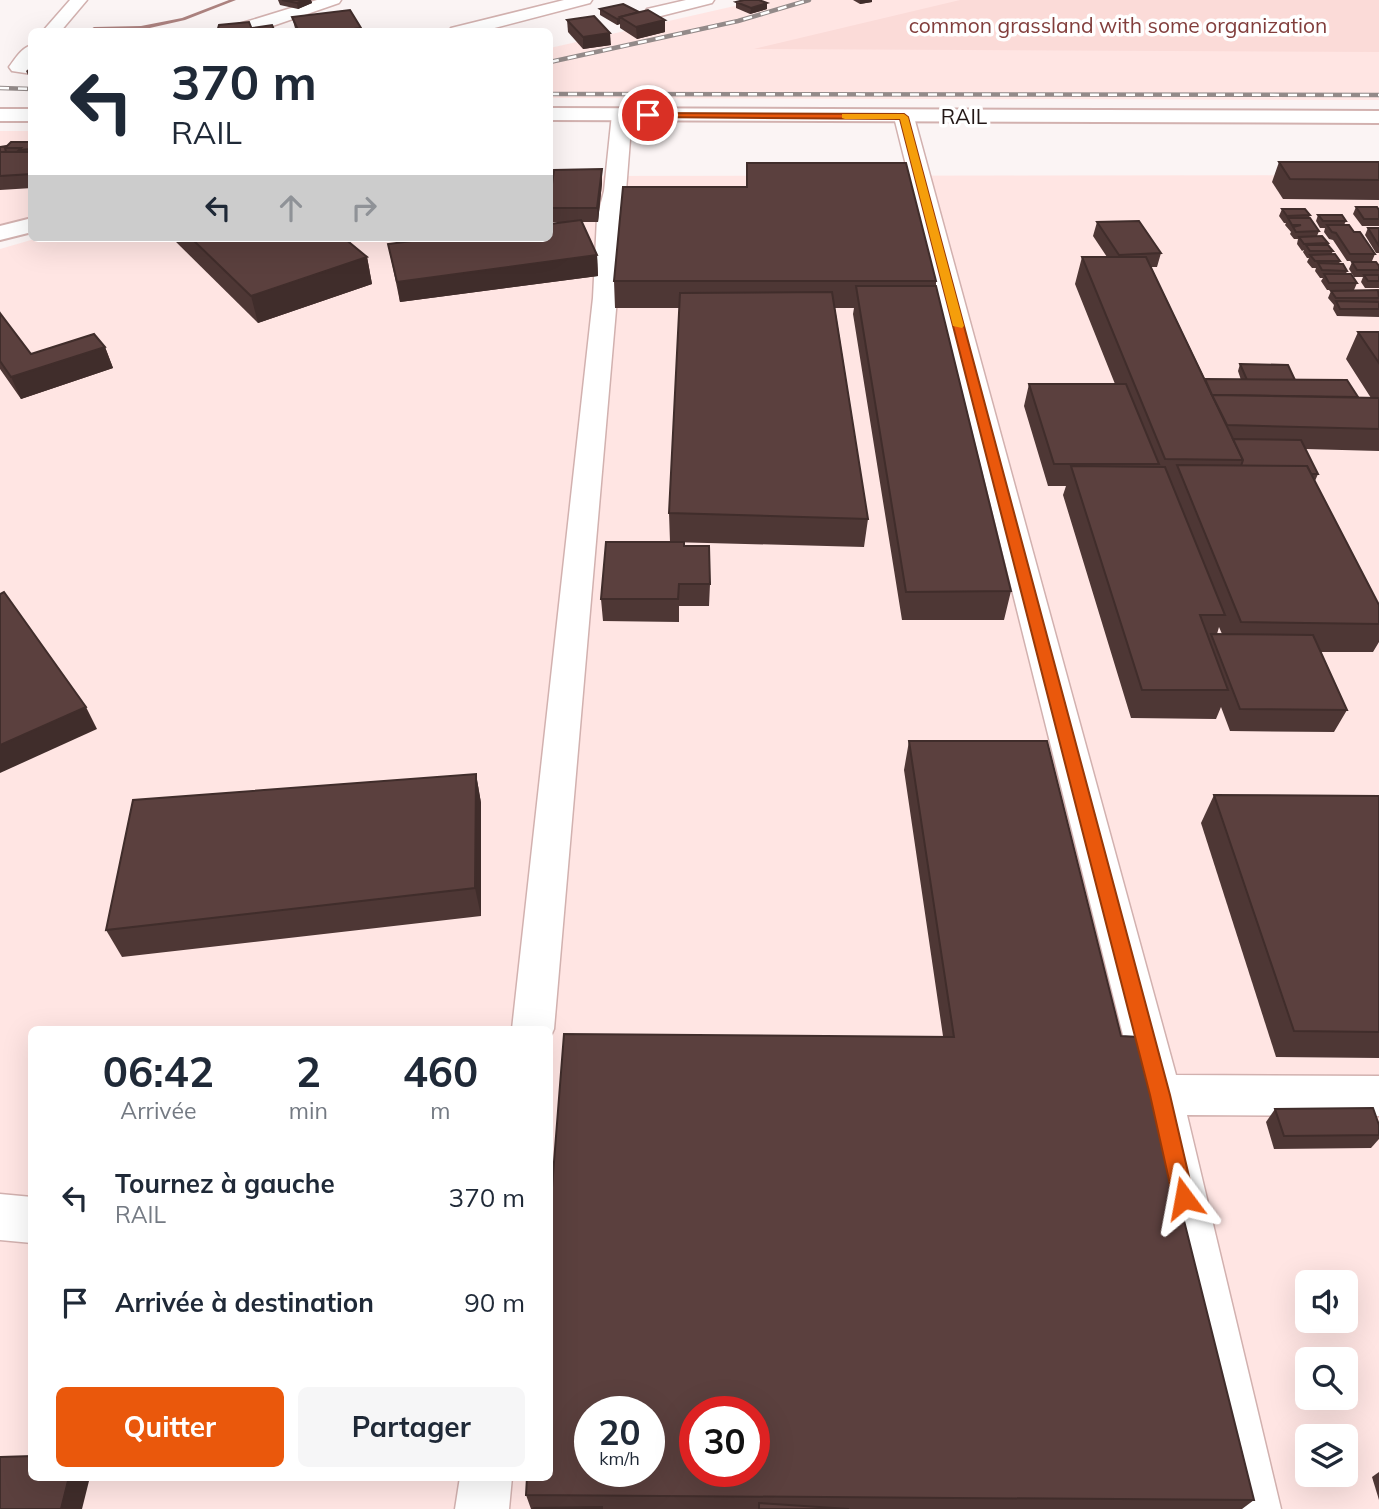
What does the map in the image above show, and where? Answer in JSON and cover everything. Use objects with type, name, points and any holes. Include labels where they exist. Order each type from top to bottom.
[{"type":"main road","name":"RAIL","points":[[553,114],[1379,117]]},
{"type":"main road","points":[[0,115],[28,115]]},
{"type":"main road","points":[[0,233],[28,226]]},
{"type":"street","points":[[54,28],[79,0]]},
{"type":"street","points":[[249,28],[333,0]]},
{"type":"street","points":[[502,0],[527,16]]},
{"type":"street","points":[[474,28],[584,0]]},
{"type":"street","points":[[653,13],[706,0]]},
{"type":"street","points":[[533,1026],[602,326],[608,218],[615,191],[622,114]]},
{"type":"street","points":[[904,117],[1160,1095],[1254,1509]]},
{"type":"street","points":[[1160,1095],[1379,1096]]},
{"type":"street","points":[[0,1217],[28,1220]]},
{"type":"street","points":[[482,1509],[486,1481]]},
{"type":"shaded area","points":[[761,0],[1379,0],[1379,100],[553,98],[553,47]]},
{"type":"shaded area","points":[[0,131],[28,131],[28,221],[0,229]]},
{"type":"shaded area","points":[[1379,175],[1379,1509],[0,1509],[0,249],[28,241],[553,242],[553,176]]},
{"type":"green space","name":"common grassland with some organization","points":[[960,0],[1379,0],[1379,52],[754,49]]},
{"type":"building","points":[[282,0],[304,0],[297,3]]},
{"type":"building","points":[[744,0],[767,3],[751,8],[736,2]]},
{"type":"building","points":[[623,4],[639,12],[617,19],[600,9]]},
{"type":"building","points":[[350,10],[361,28],[297,28],[292,17]]},
{"type":"building","points":[[648,10],[665,20],[636,27],[620,17]]},
{"type":"building","points":[[594,16],[610,33],[583,37],[567,20]]},
{"type":"building","points":[[249,22],[251,28],[218,28],[219,25]]},
{"type":"building","points":[[272,25],[273,28],[252,28]]},
{"type":"building","points":[[11,142],[28,142],[28,149],[5,148]]},
{"type":"building","points":[[0,152],[28,152],[28,174],[0,176]]},
{"type":"building","points":[[1279,162],[1379,162],[1379,180],[1290,179]]},
{"type":"building","points":[[747,163],[906,163],[936,281],[614,281],[623,187],[747,187]]},
{"type":"building","points":[[602,169],[597,208],[553,208],[554,170]]},
{"type":"building","points":[[1356,207],[1377,207],[1379,219],[1364,219]]},
{"type":"building","points":[[1282,209],[1305,209],[1310,215],[1287,216]]},
{"type":"building","points":[[1318,215],[1342,215],[1346,221],[1323,221]]},
{"type":"building","points":[[1288,218],[1310,218],[1319,231],[1296,232],[1293,227],[1301,225],[1292,225]]},
{"type":"building","points":[[581,220],[597,255],[397,282],[388,244],[553,242],[553,224]]},
{"type":"building","points":[[1139,221],[1161,253],[1119,255],[1097,222]]},
{"type":"building","points":[[1327,225],[1349,225],[1354,232],[1360,232],[1375,254],[1350,254]]},
{"type":"building","points":[[1368,228],[1379,228],[1379,246]]},
{"type":"building","points":[[1322,236],[1328,243],[1304,244],[1299,237]]},
{"type":"building","points":[[195,242],[349,242],[367,257],[251,296]]},
{"type":"building","points":[[1306,245],[1328,245],[1333,251],[1310,251]]},
{"type":"building","points":[[1335,254],[1340,261],[1315,261],[1310,255]]},
{"type":"building","points":[[1082,257],[1146,257],[1243,460],[1165,459]]},
{"type":"building","points":[[1352,262],[1376,262],[1379,270],[1357,270]]},
{"type":"building","points":[[1318,263],[1343,264],[1347,271],[1322,270]]},
{"type":"building","points":[[1324,274],[1351,274],[1357,283],[1329,283]]},
{"type":"building","points":[[1364,275],[1379,275],[1379,281],[1368,281]]},
{"type":"building","points":[[856,286],[936,286],[1011,591],[906,592]]},
{"type":"building","points":[[1378,290],[1379,298],[1336,298],[1331,291]]},
{"type":"building","points":[[832,292],[868,519],[669,513],[680,293]]},
{"type":"building","points":[[1336,301],[1379,302],[1379,309],[1340,309]]},
{"type":"building","points":[[0,313],[31,354],[94,334],[105,347],[11,377],[0,361]]},
{"type":"building","points":[[1358,332],[1379,332],[1379,363]]},
{"type":"building","points":[[1240,364],[1288,365],[1295,380],[1247,380]]},
{"type":"building","points":[[1205,379],[1347,380],[1358,397],[1212,395]]},
{"type":"building","points":[[1029,384],[1126,384],[1159,464],[1054,464]]},
{"type":"building","points":[[1212,395],[1379,398],[1379,429],[1227,425]]},
{"type":"building","points":[[1233,439],[1301,440],[1318,474],[1311,474],[1307,466],[1241,466],[1243,460]]},
{"type":"building","points":[[1177,465],[1307,466],[1379,605],[1379,624],[1241,622]]},
{"type":"building","points":[[1071,466],[1165,467],[1225,615],[1200,615],[1228,690],[1142,690]]},
{"type":"building","points":[[606,542],[684,542],[684,546],[709,546],[710,584],[679,584],[678,599],[601,599]]},
{"type":"building","points":[[4,592],[86,707],[0,745],[0,594]]},
{"type":"building","points":[[1211,634],[1313,635],[1347,710],[1240,709]]},
{"type":"building","points":[[909,741],[1047,741],[1121,1036],[1138,1037],[1254,1500],[526,1495],[527,1481],[553,1481],[553,1175],[564,1034],[954,1037]]},
{"type":"building","points":[[476,774],[475,888],[106,930],[133,800]]},
{"type":"building","points":[[1214,795],[1379,796],[1379,1032],[1294,1031]]},
{"type":"building","points":[[1373,1108],[1379,1125],[1379,1135],[1284,1136],[1275,1109]]},
{"type":"building","points":[[28,1456],[28,1481],[68,1481],[61,1509],[0,1509],[0,1457]]},
{"type":"building","points":[[759,1503],[849,1509],[759,1509]]},
{"type":"building","points":[[534,1508],[602,1509],[533,1509]]},
{"type":"waterway","points":[[141,28],[183,19],[234,0]]},
{"type":"railway","points":[[553,61],[738,21],[809,0]]},
{"type":"railway","points":[[0,88],[28,89]]},
{"type":"railway","points":[[553,94],[1379,95]]},
{"type":"slow traffic","points":[[845,116],[904,117],[959,326]]},
{"type":"route","points":[[648,115],[904,117],[1160,1095],[1184,1198]]}]
